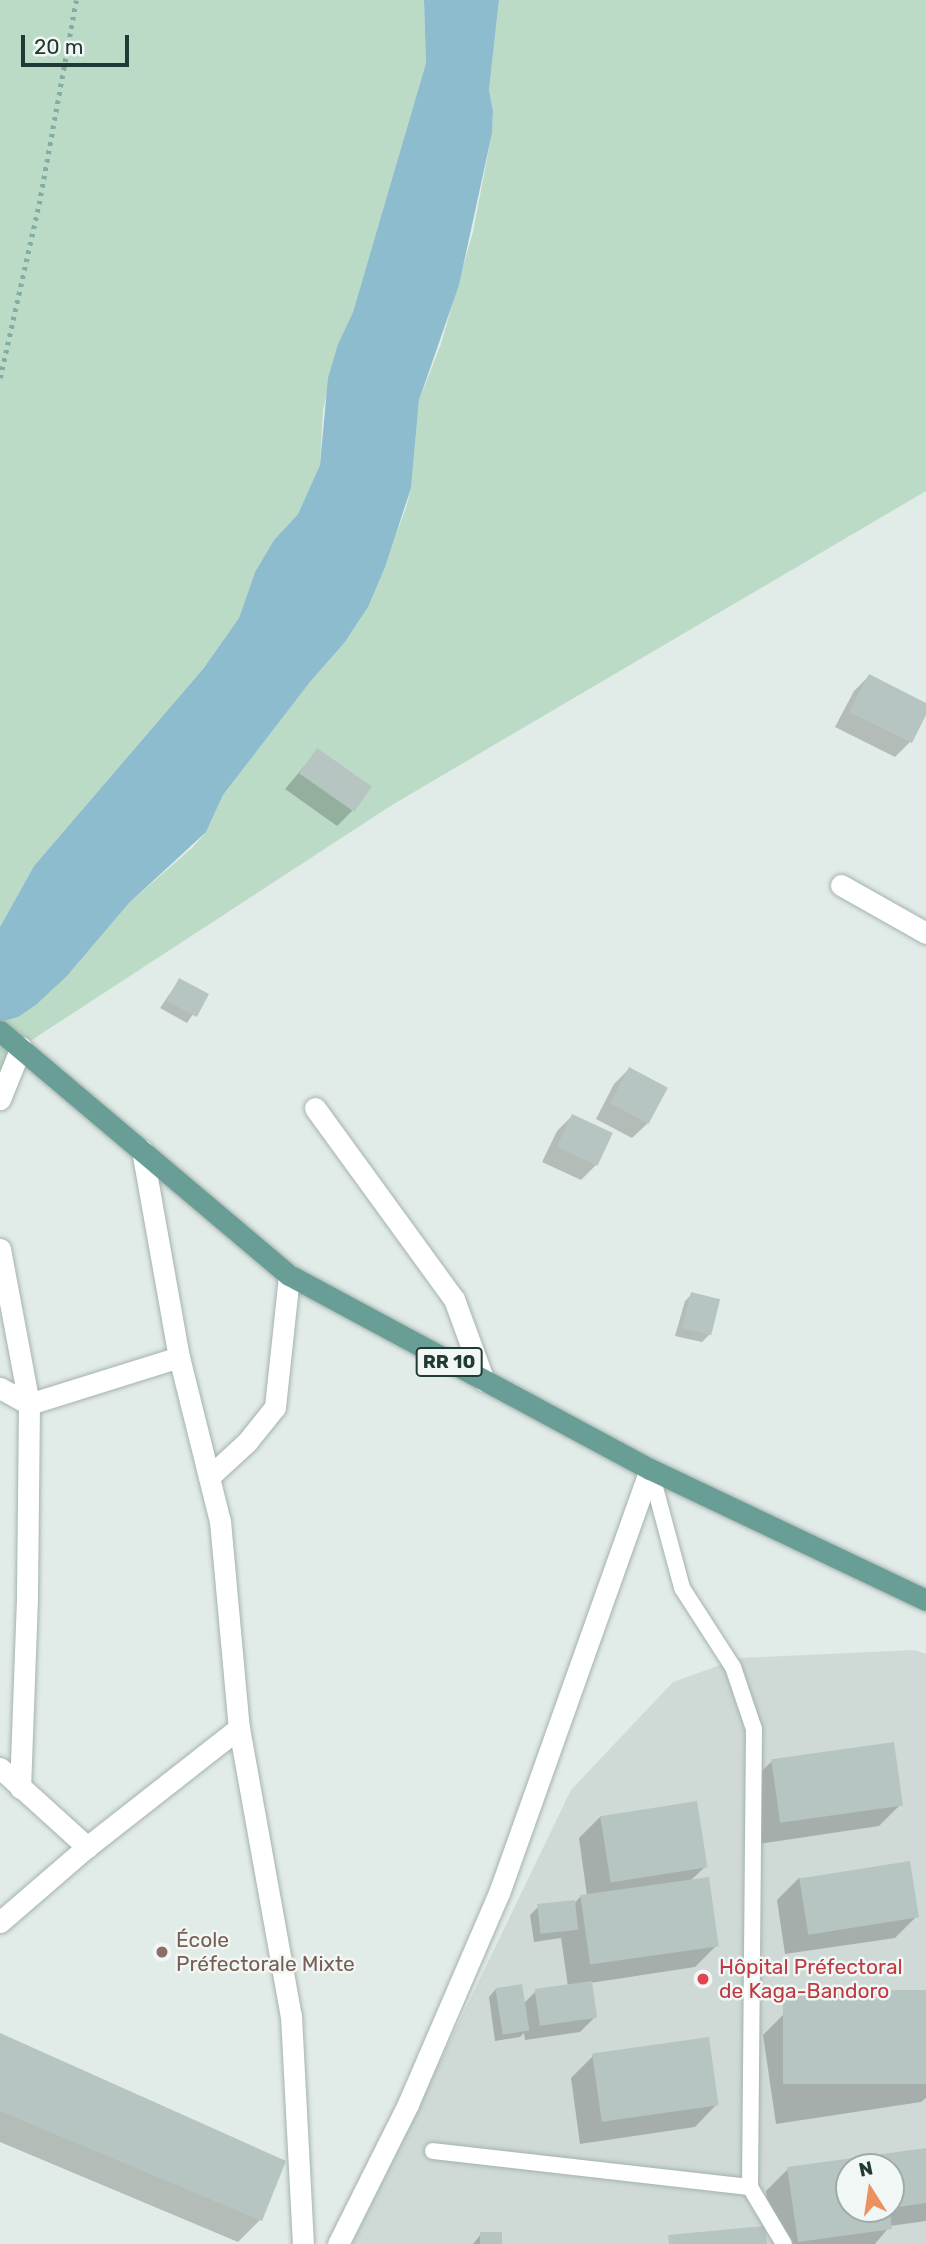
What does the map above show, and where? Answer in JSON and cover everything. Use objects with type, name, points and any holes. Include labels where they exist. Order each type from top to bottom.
[{"type":"main road","name":"RR 10","points":[[0,1031],[289,1275],[650,1469],[926,1600]]},
{"type":"street","points":[[841,885],[926,933]]},
{"type":"street","points":[[0,1099],[21,1047]]},
{"type":"street","points":[[315,1108],[454,1299],[484,1381]]},
{"type":"street","points":[[142,1150],[179,1357],[220,1521],[239,1728],[291,2016],[303,2244]]},
{"type":"street","points":[[0,1250],[29,1404],[27,1598],[20,1788]]},
{"type":"street","points":[[209,1477],[247,1442],[275,1407],[289,1275]]},
{"type":"street","points":[[0,1388],[29,1404],[179,1357]]},
{"type":"street","points":[[338,2244],[408,2104],[499,1893],[650,1469]]},
{"type":"street","points":[[0,1922],[87,1847],[239,1728]]},
{"type":"street","points":[[0,1768],[87,1847]]},
{"type":"lane","points":[[650,1469],[682,1588],[733,1667],[754,1729],[750,2187],[784,2244]]},
{"type":"lane","points":[[433,2151],[750,2187]]},
{"type":"path","points":[[0,378],[40,204],[76,0]]},
{"type":"shaded area","name":"Hôpital Préfectoral de Kaga-Bandoro","points":[[915,1650],[926,1654],[926,2244],[352,2244],[571,1790],[673,1682],[740,1658]]},
{"type":"green space","points":[[0,0],[424,0],[426,63],[353,312],[338,344],[323,410],[320,465],[298,514],[274,540],[255,572],[239,618],[203,669],[34,866],[0,927]]},
{"type":"green space","points":[[499,0],[926,0],[926,491],[392,805],[18,1049],[0,1077],[0,1022],[37,1004],[67,976],[129,903],[192,848],[206,832],[223,795],[310,682],[345,642],[368,607],[406,508],[411,488],[419,400],[441,344],[473,232],[492,133],[493,111],[489,90]]},
{"type":"water","points":[[424,0],[499,0],[489,90],[493,111],[492,133],[459,285],[419,400],[411,488],[385,567],[368,607],[345,642],[310,682],[223,795],[206,832],[129,903],[67,976],[37,1004],[18,1017],[0,1022],[0,927],[34,866],[203,669],[239,618],[255,572],[274,540],[298,514],[320,465],[328,378],[338,344],[353,312],[426,63]]},
{"type":"building","points":[[869,674],[926,703],[926,715],[912,743],[849,712]]},
{"type":"building","points":[[317,748],[372,786],[354,812],[299,773]]},
{"type":"building","points":[[179,978],[209,994],[197,1017],[167,1001]]},
{"type":"building","points":[[629,1067],[668,1088],[649,1124],[610,1103]]},
{"type":"building","points":[[572,1114],[613,1133],[598,1166],[557,1147]]},
{"type":"building","points":[[691,1292],[720,1299],[711,1335],[682,1328]]},
{"type":"building","points":[[894,1742],[903,1805],[780,1823],[771,1759]]},
{"type":"building","points":[[697,1801],[707,1867],[611,1883],[600,1816]]},
{"type":"building","points":[[910,1861],[919,1917],[808,1935],[799,1879]]},
{"type":"building","points":[[709,1877],[719,1946],[590,1964],[580,1895]]},
{"type":"building","points":[[575,1900],[578,1930],[540,1934],[537,1904]]},
{"type":"building","points":[[592,1981],[597,2018],[540,2026],[535,1989]]},
{"type":"building","points":[[522,1984],[529,2030],[503,2035],[495,1988]]},
{"type":"building","points":[[783,1990],[926,1990],[926,2084],[783,2084]]},
{"type":"building","points":[[0,2033],[286,2161],[262,2221],[0,2111]]},
{"type":"building","points":[[709,2037],[719,2105],[602,2122],[592,2053]]},
{"type":"building","points":[[926,2148],[926,2203],[905,2206],[905,2153],[889,2153]]},
{"type":"building","points":[[835,2160],[835,2223],[891,2223],[892,2229],[798,2242],[787,2167]]},
{"type":"building","points":[[765,2226],[767,2244],[669,2244],[668,2235]]},
{"type":"building","points":[[480,2232],[502,2232],[502,2244],[480,2244]]},
{"type":"place","name":"École Préfectorale Mixte","points":[[162,1952]]},
{"type":"place","name":"Hôpital Préfectoral de Kaga-Bandoro","points":[[703,1979]]}]
